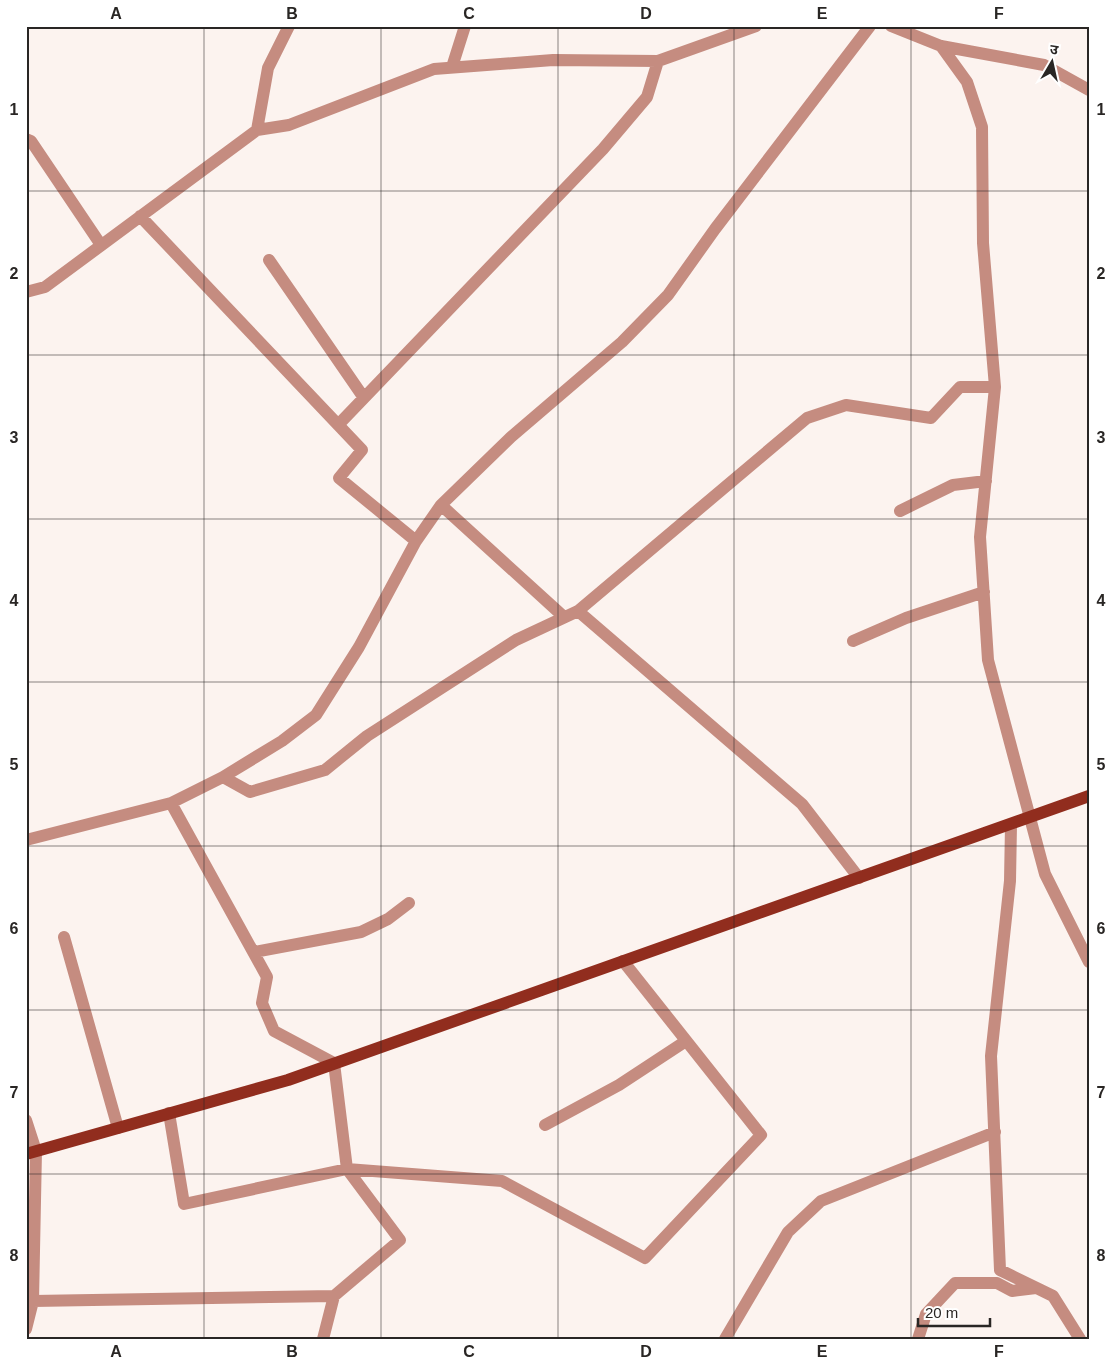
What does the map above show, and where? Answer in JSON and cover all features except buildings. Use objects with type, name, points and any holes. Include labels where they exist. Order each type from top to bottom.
[{"type":"main road","points":[[31,1153],[288,1080],[1089,796]]},
{"type":"street","points":[[257,130],[268,68],[290,26]]},
{"type":"street","points":[[452,67],[465,26]]},
{"type":"street","points":[[26,292],[45,286],[257,130],[289,125],[434,69],[553,60],[658,61],[756,26]]},
{"type":"street","points":[[26,840],[171,802],[223,777],[282,741],[316,715],[359,647],[416,542],[441,505],[510,437],[622,342],[668,295],[715,229],[870,26]]},
{"type":"street","points":[[890,26],[941,46],[1044,65],[1089,90]]},
{"type":"street","points":[[941,46],[967,82],[982,127],[983,243],[996,387],[980,537],[988,660],[1045,874],[1089,962]]},
{"type":"street","points":[[338,425],[603,149],[647,97],[658,61]]},
{"type":"street","points":[[26,139],[31,142],[101,245]]},
{"type":"street","points":[[140,216],[362,450],[338,478],[416,542]]},
{"type":"street","points":[[269,260],[364,398]]},
{"type":"street","points":[[223,777],[250,792],[325,770],[367,736],[508,645],[578,611],[807,418],[846,405],[930,418],[960,387],[996,387]]},
{"type":"street","points":[[900,511],[953,485],[986,481]]},
{"type":"street","points":[[441,505],[564,618]]},
{"type":"street","points":[[853,641],[906,618],[984,592]]},
{"type":"street","points":[[578,611],[802,804],[859,878]]},
{"type":"street","points":[[171,802],[267,977],[262,1003],[274,1031],[334,1063],[347,1169],[400,1240],[334,1296],[323,1339]]},
{"type":"street","points":[[1011,825],[1010,881],[991,1056],[1000,1270],[1053,1296],[1080,1339]]},
{"type":"street","points":[[254,952],[361,932],[388,919],[409,903]]},
{"type":"street","points":[[64,937],[118,1128]]},
{"type":"street","points":[[169,1114],[184,1204],[347,1169],[502,1181],[644,1258],[761,1135],[623,961]]},
{"type":"street","points":[[545,1125],[619,1085],[686,1041]]},
{"type":"street","points":[[26,1120],[31,1153],[33,1302],[26,1329]]},
{"type":"street","points":[[725,1339],[788,1232],[821,1201],[995,1132]]},
{"type":"street","points":[[918,1339],[926,1314],[955,1283],[997,1283],[1012,1291],[1036,1288]]},
{"type":"street","points":[[33,1302],[334,1296]]}]
